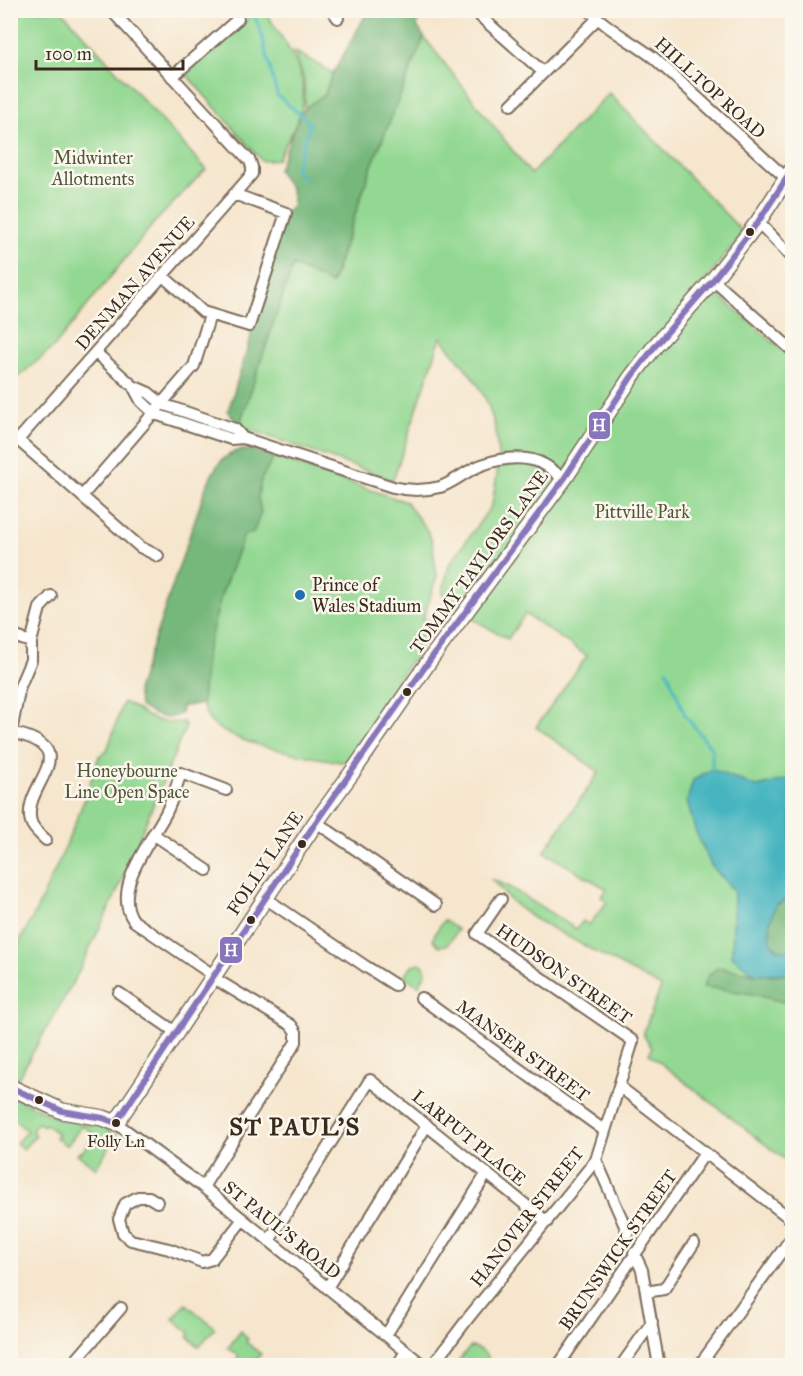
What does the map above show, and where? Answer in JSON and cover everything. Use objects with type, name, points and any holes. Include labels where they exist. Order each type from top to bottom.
[{"type":"street","points":[[477,10],[481,17],[543,72]]},
{"type":"street","name":"HILLTOP ROAD","points":[[589,10],[597,19],[654,58],[790,175]]},
{"type":"street","name":"DENMAN AVENUE","points":[[116,12],[251,164],[253,170],[250,177],[18,440],[140,547],[158,556]]},
{"type":"street","points":[[172,77],[238,19]]},
{"type":"street","points":[[511,105],[597,19]]},
{"type":"street","name":"TOMMY TAYLORS LANE","points":[[350,777],[432,657],[564,480],[632,376],[713,280],[758,222],[790,175]]},
{"type":"street","points":[[163,276],[203,312],[249,326],[286,213],[234,195]]},
{"type":"street","points":[[758,222],[792,257]]},
{"type":"street","points":[[713,280],[792,350]]},
{"type":"street","points":[[82,496],[194,366],[210,315]]},
{"type":"street","points":[[96,353],[133,386],[149,393],[162,404],[235,429],[243,438]]},
{"type":"street","points":[[133,386],[141,401],[155,414],[231,440],[243,438],[402,489],[421,490],[440,486],[485,464],[507,459],[540,463],[564,480]]},
{"type":"street","points":[[46,840],[31,823],[30,806],[48,768],[48,754],[46,749],[33,740],[11,732],[20,686],[31,660],[31,642],[40,608],[51,596]]},
{"type":"street","points":[[10,635],[31,642]]},
{"type":"street","points":[[203,1187],[296,1042],[296,1037],[291,1024],[212,976],[138,923],[129,913],[127,899],[140,856],[167,811],[181,773],[226,790]]},
{"type":"street","name":"FOLLY LANE","points":[[116,1123],[316,822],[350,777]]},
{"type":"street","points":[[316,822],[436,905]]},
{"type":"street","points":[[153,834],[207,870]]},
{"type":"street","points":[[265,898],[395,984]]},
{"type":"street","name":"HUDSON STREET","points":[[501,899],[477,934],[633,1041]]},
{"type":"street","points":[[119,993],[177,1032]]},
{"type":"street","name":"MANSER STREET","points":[[421,998],[605,1131]]},
{"type":"street","name":"HANOVER STREET","points":[[432,1365],[596,1160],[633,1041]]},
{"type":"street","name":"LARPUT PLACE","points":[[269,1241],[370,1080],[547,1222]]},
{"type":"street","points":[[10,1087],[62,1111],[103,1118],[116,1123]]},
{"type":"street","points":[[620,1087],[792,1220]]},
{"type":"street","name":"ST PAUL'S ROAD","points":[[116,1123],[203,1187],[424,1365]]},
{"type":"street","points":[[327,1288],[427,1125]]},
{"type":"street","name":"BRUNSWICK STREET","points":[[558,1365],[705,1153]]},
{"type":"street","points":[[596,1160],[628,1233]]},
{"type":"street","points":[[386,1335],[487,1173]]},
{"type":"street","points":[[158,1202],[149,1197],[138,1197],[124,1204],[119,1219],[123,1233],[131,1240],[169,1249],[202,1262],[212,1259],[243,1219]]},
{"type":"street","points":[[699,1365],[792,1237]]},
{"type":"street","points":[[646,1292],[664,1289],[694,1243]]},
{"type":"street","points":[[634,1253],[640,1262],[659,1365]]},
{"type":"street","points":[[71,1365],[121,1308]]},
{"type":"street","points":[[621,1365],[652,1322]]},
{"type":"street","points":[[397,1365],[406,1351]]},
{"type":"green space","name":"Midwinter Allotments","points":[[11,10],[62,11],[206,169],[154,223],[54,347],[11,383]]},
{"type":"green space","points":[[244,11],[267,11],[266,13],[287,45],[299,69],[302,81],[300,114],[278,159],[262,161],[186,74],[248,19]]},
{"type":"green space","points":[[368,11],[420,11],[417,26],[424,37],[370,170],[331,284],[293,265],[239,426],[228,411],[251,337],[249,326],[286,213],[293,205],[291,190],[278,170],[298,119],[305,108],[325,94],[332,75]]},
{"type":"green space","name":"Pittville Park","points":[[424,37],[531,174],[609,93],[743,232],[704,283],[792,358],[792,1165],[649,1054],[652,1048],[644,1036],[644,1031],[661,987],[533,918],[511,901],[491,879],[511,888],[576,929],[583,921],[589,925],[607,902],[601,897],[607,889],[544,852],[599,772],[536,727],[587,656],[525,614],[508,639],[469,617],[442,594],[449,565],[492,505],[499,462],[495,427],[488,404],[477,383],[441,337],[393,480],[239,426],[293,265],[332,284],[370,170]]},
{"type":"green space","points":[[294,51],[333,73],[325,94],[305,108],[304,80]]},
{"type":"green space","name":"Prince of Wales Stadium","points":[[240,450],[254,450],[406,502],[427,530],[432,541],[437,576],[423,619],[427,620],[414,662],[410,661],[388,695],[392,698],[354,755],[346,761],[340,762],[290,753],[235,737],[210,721],[202,704],[182,706],[181,713],[169,718],[140,706],[137,691],[206,488],[223,460]]},
{"type":"green space","points":[[240,450],[254,450],[274,457],[261,480],[258,496],[261,513],[253,533],[244,535],[222,593],[206,654],[202,704],[182,706],[181,713],[176,716],[160,716],[140,706],[137,691],[206,487],[215,469],[223,460]]},
{"type":"green space","name":"Honeybourne Line Open Space","points":[[123,702],[153,719],[183,722],[186,726],[116,894],[76,977],[17,1080],[11,1086],[11,958],[65,848],[99,756],[107,751]]},
{"type":"green space","points":[[792,898],[792,951],[779,950],[770,942],[770,922],[776,905]]},
{"type":"green space","points":[[444,920],[458,930],[447,945],[439,946],[433,940]]},
{"type":"green space","points":[[420,963],[426,972],[419,986],[404,976],[412,965]]},
{"type":"green space","points":[[718,967],[765,975],[792,972],[792,1004],[747,993],[703,987],[708,976]]},
{"type":"green space","points":[[11,1095],[60,1120],[99,1125],[117,1135],[96,1168],[77,1154],[79,1151],[82,1152],[95,1135],[82,1125],[67,1146],[55,1137],[58,1134],[45,1124],[43,1126],[38,1122],[32,1131],[36,1135],[23,1149],[16,1143],[27,1131],[11,1117]]},
{"type":"green space","points":[[186,1304],[215,1328],[199,1347],[188,1337],[190,1333],[173,1319]]},
{"type":"green space","points":[[241,1331],[248,1339],[246,1342],[261,1354],[252,1365],[244,1365],[237,1361],[238,1355],[228,1348]]},
{"type":"green space","points":[[470,1347],[484,1352],[489,1365],[455,1365]]},
{"type":"water","points":[[712,769],[757,787],[792,780],[792,898],[776,905],[770,922],[770,942],[779,950],[792,951],[792,972],[787,974],[755,974],[732,956],[734,891],[711,865],[695,830],[687,801],[693,780]]},
{"type":"waterway","points":[[252,10],[261,32],[277,95],[310,123],[295,170],[305,179]]},
{"type":"waterway","points":[[667,670],[685,715],[712,749],[712,769]]},
{"type":"transit line","name":"H","points":[[10,1087],[62,1111],[103,1118],[116,1123],[316,822],[432,657],[564,479],[632,376],[713,280],[758,222],[792,170]]},
{"type":"place","name":"Prince of Wales Stadium","points":[[300,595]]},
{"type":"place","name":"Folly Ln","points":[[116,1123]]},
{"type":"district","name":"ST PAUL’S","points":[[295,1127]]}]
